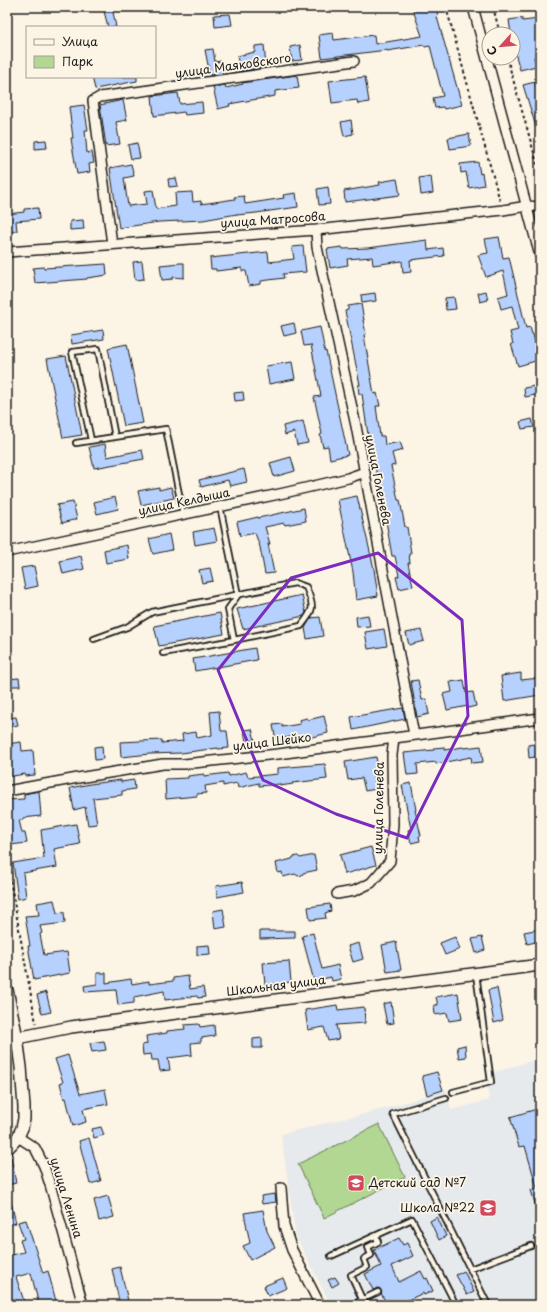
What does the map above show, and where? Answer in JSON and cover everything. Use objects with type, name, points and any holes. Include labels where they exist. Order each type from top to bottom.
[{"type":"street","points":[[473,7],[540,256]]},
{"type":"street","name":"улица Маяковского","points":[[112,244],[92,101],[100,97],[354,61]]},
{"type":"street","name":"улица Матросова","points":[[7,252],[316,230],[503,210],[527,206],[540,207]]},
{"type":"street","name":"улица Голенева","points":[[316,230],[317,247],[356,426],[414,736]]},
{"type":"street","name":"улица Келдыша","points":[[7,552],[284,493],[348,478],[365,472]]},
{"type":"street","name":"улица Шейко","points":[[7,791],[163,764],[184,764],[278,754],[540,718]]},
{"type":"street","name":"улица Голенева","points":[[337,894],[354,890],[371,883],[390,861],[392,824],[392,755],[394,738]]},
{"type":"street","name":"Школьная улица","points":[[17,1038],[71,1027],[540,965]]},
{"type":"street","points":[[7,990],[17,1038],[24,1107],[24,1119],[18,1137],[7,1149]]},
{"type":"street","name":"улица Ленина","points":[[18,1137],[35,1148],[44,1166],[83,1305]]},
{"type":"street","points":[[281,1188],[284,1226],[292,1250],[320,1305]]},
{"type":"lane","points":[[91,440],[72,352],[98,349],[116,437]]},
{"type":"lane","points":[[76,443],[166,430],[183,514]]},
{"type":"lane","points":[[220,506],[238,595],[228,609],[234,640]]},
{"type":"lane","points":[[94,639],[127,626],[152,612],[295,583],[306,588],[310,597],[313,608],[301,626],[163,653]]},
{"type":"lane","points":[[454,1092],[491,1082],[476,974]]},
{"type":"lane","points":[[446,1098],[393,1114],[488,1305]]},
{"type":"lane","points":[[331,1256],[412,1219],[456,1305]]},
{"type":"lane","points":[[362,1299],[351,1275],[367,1267],[364,1259],[371,1254],[368,1248],[378,1242],[376,1236]]},
{"type":"lane","points":[[470,1269],[531,1246]]},
{"type":"lane","points":[[352,1305],[378,1292]]},
{"type":"path","points":[[446,7],[503,210]]},
{"type":"path","points":[[493,7],[498,26]]},
{"type":"path","points":[[509,66],[540,174]]},
{"type":"path","points":[[7,863],[34,1016],[39,1034]]},
{"type":"highlighted area","points":[[378,553],[462,620],[468,716],[407,838],[336,814],[263,780],[218,670],[291,578]]},
{"type":"shaded area","points":[[540,1058],[540,1305],[331,1305],[297,1239],[281,1134],[387,1108],[446,1089],[451,1110],[489,1100],[485,1075]]},
{"type":"green space","points":[[379,1124],[405,1177],[324,1218],[298,1164]]},
{"type":"building","points":[[103,7],[112,7],[116,26],[108,26]]},
{"type":"building","points":[[417,7],[436,7],[437,17],[462,105],[444,109],[443,107],[435,108],[433,98],[443,96],[430,46],[425,47],[424,45],[387,51],[322,58],[319,35],[333,33],[334,40],[374,35],[375,44],[422,36],[413,10],[418,9]]},
{"type":"building","points":[[230,14],[232,25],[215,27],[214,15]]},
{"type":"building","points":[[522,18],[522,21],[540,19],[540,56],[534,57],[536,66],[520,70],[519,66],[521,66],[521,26],[510,26],[509,20]]},
{"type":"building","points":[[264,45],[266,67],[240,71],[237,56],[255,52],[255,46]]},
{"type":"building","points":[[300,45],[302,60],[292,61],[290,47]]},
{"type":"building","points":[[213,49],[215,62],[221,61],[223,74],[210,75],[205,50]]},
{"type":"building","points":[[297,75],[299,88],[275,91],[275,96],[229,104],[230,106],[218,109],[213,87],[225,85],[226,88],[243,84],[242,83]]},
{"type":"building","points":[[365,77],[369,102],[358,104],[357,100],[332,103],[329,81]]},
{"type":"building","points":[[92,78],[137,78],[137,81],[95,89]]},
{"type":"building","points":[[535,82],[540,103],[540,132],[538,133],[523,85]]},
{"type":"building","points":[[178,93],[180,104],[202,102],[203,113],[185,115],[184,112],[154,116],[152,96]]},
{"type":"building","points":[[123,100],[127,120],[116,122],[120,144],[106,146],[100,105]]},
{"type":"building","points":[[84,105],[88,130],[85,130],[87,153],[92,152],[94,163],[89,164],[90,172],[77,174],[71,138],[73,138],[69,107]]},
{"type":"building","points":[[351,120],[353,134],[344,136],[341,122]]},
{"type":"building","points":[[469,134],[471,146],[450,149],[448,138]]},
{"type":"building","points":[[46,140],[47,148],[35,149],[35,141]]},
{"type":"building","points":[[137,143],[140,158],[131,159],[128,145]]},
{"type":"building","points":[[478,162],[484,185],[469,188],[466,172],[461,173],[460,164]]},
{"type":"building","points":[[131,164],[134,176],[124,178],[128,206],[147,204],[145,191],[153,190],[156,209],[176,206],[175,193],[192,192],[193,202],[201,201],[201,204],[235,199],[234,197],[244,196],[245,204],[284,198],[283,195],[296,193],[298,207],[237,214],[203,220],[159,222],[119,228],[110,168]]},
{"type":"building","points":[[431,176],[433,193],[421,195],[419,178]]},
{"type":"building","points":[[176,178],[178,186],[169,187],[168,179]]},
{"type":"building","points":[[397,179],[400,195],[345,202],[344,191],[380,185],[379,182]]},
{"type":"building","points":[[328,187],[330,204],[319,205],[317,189]]},
{"type":"building","points":[[38,208],[39,219],[16,221],[17,231],[9,232],[7,214],[24,212],[24,209]]},
{"type":"building","points":[[83,220],[84,229],[70,230],[70,221]]},
{"type":"building","points":[[499,237],[503,258],[509,257],[526,328],[530,327],[533,334],[539,360],[518,366],[511,344],[513,344],[510,332],[518,330],[512,306],[501,309],[498,297],[508,294],[503,271],[486,277],[478,255],[488,253],[485,239]]},
{"type":"building","points":[[427,240],[428,250],[443,248],[444,256],[410,260],[411,272],[403,273],[402,261],[373,265],[372,257],[347,259],[348,265],[330,268],[327,249],[342,247],[343,249],[368,248]]},
{"type":"building","points":[[303,246],[306,272],[283,274],[284,278],[261,281],[261,284],[249,286],[246,271],[242,271],[242,268],[216,271],[216,269],[211,269],[210,258],[268,252],[269,262],[294,259],[292,247]]},
{"type":"building","points":[[142,261],[144,279],[135,280],[133,262]]},
{"type":"building","points":[[184,263],[184,278],[173,277],[173,279],[162,280],[160,265]]},
{"type":"building","points":[[106,264],[107,275],[87,279],[35,283],[33,268]]},
{"type":"building","points":[[486,291],[488,300],[480,302],[478,293]]},
{"type":"building","points":[[375,293],[376,301],[362,303],[361,295]]},
{"type":"building","points":[[454,297],[456,309],[446,310],[445,298]]},
{"type":"building","points":[[361,304],[366,334],[364,335],[374,394],[377,393],[380,406],[376,406],[380,436],[384,436],[385,445],[400,442],[403,450],[392,453],[395,465],[391,466],[405,527],[407,527],[411,553],[409,554],[410,563],[408,563],[413,586],[399,589],[396,577],[399,576],[395,556],[392,556],[379,480],[368,435],[362,394],[359,394],[358,385],[360,385],[345,311],[348,310],[348,306]]},
{"type":"building","points":[[294,323],[296,333],[284,336],[281,326]]},
{"type":"building","points":[[320,327],[348,455],[330,459],[328,446],[323,447],[320,435],[322,434],[314,397],[321,396],[311,345],[304,346],[301,331]]},
{"type":"building","points":[[103,330],[104,339],[72,344],[71,335]]},
{"type":"building","points":[[127,344],[143,423],[124,426],[108,348]]},
{"type":"building","points":[[66,356],[82,435],[63,438],[47,359]]},
{"type":"building","points":[[292,362],[295,379],[269,384],[266,366]]},
{"type":"building","points":[[540,385],[540,394],[525,397],[524,388]]},
{"type":"building","points":[[243,392],[244,400],[235,401],[234,393]]},
{"type":"building","points":[[532,419],[534,427],[522,429],[520,422]]},
{"type":"building","points":[[303,421],[308,443],[297,445],[294,432],[285,435],[283,426]]},
{"type":"building","points":[[105,444],[107,457],[142,450],[144,459],[94,468],[89,447]]},
{"type":"building","points":[[291,457],[295,471],[274,477],[270,463]]},
{"type":"building","points":[[244,469],[247,482],[230,486],[228,480],[201,487],[199,480]]},
{"type":"building","points":[[159,487],[159,490],[171,487],[174,498],[141,505],[138,491]]},
{"type":"building","points":[[357,496],[374,569],[378,596],[356,600],[353,572],[338,500]]},
{"type":"building","points":[[115,497],[118,509],[97,514],[94,502]]},
{"type":"building","points":[[73,502],[77,519],[62,523],[57,505]]},
{"type":"building","points":[[304,508],[306,521],[285,525],[284,523],[265,527],[270,544],[268,544],[274,573],[265,574],[260,547],[255,533],[240,536],[237,522]]},
{"type":"building","points":[[214,528],[217,541],[195,545],[193,532]]},
{"type":"building","points":[[169,534],[172,550],[153,554],[149,539]]},
{"type":"building","points":[[127,545],[129,559],[106,563],[104,550]]},
{"type":"building","points":[[81,556],[84,569],[63,574],[60,561]]},
{"type":"building","points":[[34,566],[38,586],[25,589],[21,568]]},
{"type":"building","points":[[210,568],[213,581],[202,583],[199,570]]},
{"type":"building","points":[[302,595],[306,613],[304,616],[243,629],[237,609]]},
{"type":"building","points":[[220,613],[224,634],[159,646],[154,626]]},
{"type":"building","points":[[368,615],[370,626],[357,627],[356,617]]},
{"type":"building","points":[[320,617],[323,636],[307,639],[305,628],[311,618]]},
{"type":"building","points":[[384,629],[387,646],[368,649],[365,632]]},
{"type":"building","points":[[421,630],[424,641],[409,645],[406,633]]},
{"type":"building","points":[[255,648],[257,660],[195,671],[193,659]]},
{"type":"building","points":[[521,673],[521,680],[540,678],[540,695],[504,701],[501,676]]},
{"type":"building","points":[[19,678],[20,686],[7,686],[7,679]]},
{"type":"building","points":[[418,680],[422,700],[426,699],[429,714],[417,717],[411,681]]},
{"type":"building","points":[[464,680],[466,693],[473,692],[476,706],[447,710],[443,694],[452,692],[450,682]]},
{"type":"building","points":[[403,708],[405,719],[353,730],[351,717]]},
{"type":"building","points":[[219,711],[221,731],[227,731],[229,748],[121,757],[120,742],[162,740],[162,743],[183,741],[182,734],[196,732],[197,738],[212,735],[210,712]]},
{"type":"building","points":[[324,716],[328,733],[304,739],[303,735],[276,741],[273,725],[282,724],[282,727],[300,724],[299,720],[307,718],[308,720]]},
{"type":"building","points":[[16,717],[18,725],[7,727],[7,718]]},
{"type":"building","points":[[252,729],[255,740],[246,742],[244,730]]},
{"type":"building","points":[[21,742],[22,751],[33,750],[35,775],[25,776],[25,774],[7,777],[7,762],[10,762],[7,744]]},
{"type":"building","points":[[540,743],[540,756],[529,758],[528,745]]},
{"type":"building","points":[[102,746],[103,759],[95,760],[94,747]]},
{"type":"building","points":[[481,746],[483,762],[472,763],[471,757],[436,764],[436,762],[417,764],[418,774],[407,775],[404,753],[434,750],[434,748],[444,747],[444,750]]},
{"type":"building","points":[[376,757],[379,773],[374,774],[376,789],[365,791],[362,778],[348,780],[345,762]]},
{"type":"building","points":[[325,764],[327,779],[280,786],[280,784],[259,786],[259,783],[238,788],[237,783],[223,786],[223,783],[205,786],[206,793],[197,794],[197,796],[166,799],[165,779],[188,778],[188,776],[204,774],[204,776],[228,773],[229,776],[246,772],[248,777],[278,774],[278,768]]},
{"type":"building","points":[[121,780],[121,782],[134,780],[135,789],[122,791],[122,795],[93,798],[97,824],[88,825],[85,807],[74,810],[70,788]]},
{"type":"building","points":[[411,783],[421,836],[419,836],[420,841],[411,843],[408,830],[411,829],[402,785]]},
{"type":"building","points":[[39,791],[41,816],[23,818],[23,820],[19,820],[22,833],[25,833],[27,843],[10,845],[7,822],[7,800],[24,799],[24,794]]},
{"type":"building","points":[[76,824],[80,844],[54,849],[57,867],[23,873],[26,897],[18,899],[13,863],[44,858],[41,830]]},
{"type":"building","points":[[371,847],[376,865],[345,874],[340,855]]},
{"type":"building","points":[[314,855],[317,870],[303,873],[302,875],[298,876],[295,874],[283,877],[282,872],[278,873],[276,863],[292,859],[293,857],[298,856],[300,858]]},
{"type":"building","points":[[242,882],[244,892],[217,897],[216,886]]},
{"type":"building","points":[[54,900],[57,913],[64,912],[65,923],[40,926],[44,955],[67,952],[70,973],[34,980],[28,946],[30,946],[25,916],[39,915],[37,903]]},
{"type":"building","points":[[330,904],[331,911],[325,913],[326,918],[310,920],[308,907]]},
{"type":"building","points":[[223,909],[226,927],[215,929],[213,911]]},
{"type":"building","points":[[540,929],[540,941],[527,944],[524,932]]},
{"type":"building","points":[[260,931],[295,931],[295,938],[260,939]]},
{"type":"building","points":[[313,933],[322,969],[338,965],[341,979],[332,981],[331,977],[314,981],[302,936]]},
{"type":"building","points":[[455,937],[460,949],[445,955],[440,943]]},
{"type":"building","points":[[482,937],[485,950],[476,953],[472,939]]},
{"type":"building","points":[[396,942],[401,970],[387,972],[382,945]]},
{"type":"building","points":[[359,943],[363,959],[353,962],[348,946]]},
{"type":"building","points":[[209,945],[210,954],[197,955],[197,946]]},
{"type":"building","points":[[289,961],[291,982],[265,985],[263,963]]},
{"type":"building","points":[[97,973],[106,973],[106,983],[131,979],[132,984],[149,981],[149,984],[173,981],[173,978],[188,976],[190,989],[203,987],[205,997],[198,998],[197,996],[165,1000],[164,991],[134,997],[134,1003],[118,1005],[116,990],[85,992],[84,986],[97,984]]},
{"type":"building","points":[[497,988],[503,1020],[494,1023],[488,990]]},
{"type":"building","points":[[46,992],[51,1012],[42,1014],[37,995]]},
{"type":"building","points":[[458,993],[462,1019],[449,1021],[447,1013],[435,1015],[434,1005],[438,1005],[436,997]]},
{"type":"building","points":[[391,1002],[394,1023],[387,1024],[383,1004]]},
{"type":"building","points":[[337,1005],[338,1010],[364,1007],[365,1023],[336,1025],[339,1039],[328,1041],[324,1027],[308,1030],[305,1010]]},
{"type":"building","points":[[199,1024],[200,1027],[214,1025],[215,1036],[201,1038],[201,1042],[191,1043],[192,1055],[168,1058],[170,1070],[160,1071],[158,1060],[152,1060],[151,1054],[143,1055],[142,1045],[147,1044],[146,1036],[167,1033],[167,1031],[185,1029],[184,1025]]},
{"type":"building","points":[[262,1038],[262,1048],[253,1048],[253,1039]]},
{"type":"building","points":[[104,1041],[106,1050],[92,1052],[90,1043]]},
{"type":"building","points":[[465,1045],[466,1057],[459,1058],[457,1047]]},
{"type":"building","points":[[68,1055],[80,1094],[105,1089],[108,1104],[83,1109],[86,1122],[73,1126],[66,1098],[64,1099],[60,1083],[63,1082],[55,1059]]},
{"type":"building","points":[[437,1072],[443,1090],[427,1095],[422,1076]]},
{"type":"building","points":[[537,1109],[540,1120],[537,1122],[540,1131],[540,1214],[538,1214],[531,1190],[537,1188],[525,1146],[519,1147],[510,1117]]},
{"type":"building","points":[[101,1127],[104,1135],[94,1138],[92,1129]]},
{"type":"building","points":[[89,1138],[101,1181],[90,1184],[79,1141]]},
{"type":"building","points":[[7,1157],[11,1157],[16,1183],[7,1185]]},
{"type":"building","points":[[275,1194],[276,1202],[262,1204],[261,1196]]},
{"type":"building","points":[[108,1196],[114,1217],[99,1221],[94,1200]]},
{"type":"building","points":[[10,1198],[16,1223],[7,1225],[7,1199]]},
{"type":"building","points":[[263,1210],[267,1231],[275,1247],[250,1260],[243,1246],[250,1243],[244,1213]]},
{"type":"building","points":[[437,1217],[446,1236],[439,1240],[430,1221]]},
{"type":"building","points":[[26,1220],[43,1273],[48,1271],[57,1305],[39,1305],[31,1273],[16,1277],[24,1301],[7,1305],[7,1256],[24,1252],[20,1240],[24,1239],[18,1222]]},
{"type":"building","points":[[399,1238],[403,1245],[407,1243],[413,1256],[392,1266],[399,1282],[421,1271],[425,1279],[427,1278],[433,1291],[424,1295],[423,1293],[408,1300],[411,1305],[401,1305],[399,1301],[391,1305],[387,1305],[381,1290],[378,1288],[373,1290],[365,1274],[381,1266],[374,1250]]},
{"type":"building","points":[[120,1267],[129,1305],[120,1305],[112,1269]]},
{"type":"building","points":[[464,1271],[474,1292],[467,1295],[456,1275]]},
{"type":"building","points":[[335,1277],[339,1283],[332,1287],[328,1280]]},
{"type":"building","points":[[283,1278],[287,1288],[268,1296],[264,1286]]},
{"type":"place","name":"Детский сад №7","points":[[356,1183]]},
{"type":"place","name":"Школа №22","points":[[488,1208]]}]
